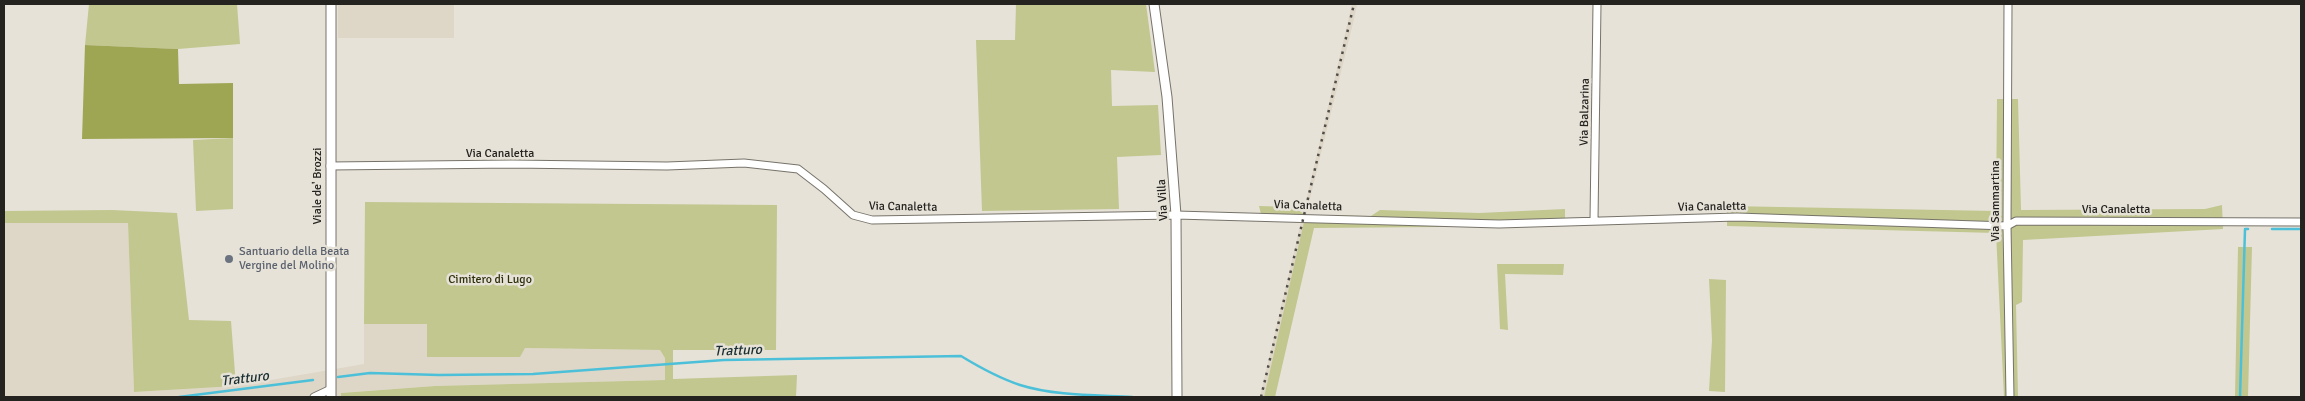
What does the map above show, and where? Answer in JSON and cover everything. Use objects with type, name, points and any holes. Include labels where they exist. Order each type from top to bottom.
[{"type":"street","name":"Viale de' Brozzi","points":[[331,4],[331,393]]},
{"type":"street","name":"Via Villa","points":[[1154,4],[1167,97],[1176,215],[1177,396]]},
{"type":"street","name":"Via Balzarina","points":[[1594,220],[1596,4]]},
{"type":"street","name":"Via Sammartina","points":[[2008,4],[2007,226],[2010,397]]},
{"type":"street","name":"Via Canaletta","points":[[330,166],[502,164],[667,166],[744,163],[798,169],[824,189],[853,216],[872,220],[1176,215],[1499,224],[1736,217],[2007,226],[2016,221],[2301,222]]},
{"type":"street","points":[[314,397],[331,393]]},
{"type":"shaded area","points":[[338,4],[454,4],[454,38],[338,38]]},
{"type":"shaded area","points":[[1352,4],[1357,4],[1354,19],[1306,215],[1303,214]]},
{"type":"shaded area","points":[[1301,222],[1305,222],[1301,241],[1264,397],[1260,397]]},
{"type":"shaded area","points":[[4,223],[128,223],[134,392],[236,386],[364,364],[364,324],[427,324],[427,356],[519,357],[525,348],[660,350],[665,358],[665,380],[435,386],[341,393],[341,397],[4,397]]},
{"type":"green space","points":[[89,4],[237,4],[240,44],[178,49],[85,45]]},
{"type":"green space","points":[[1016,4],[1146,4],[1155,72],[1111,70],[1112,106],[1158,105],[1161,155],[1117,157],[1119,209],[982,211],[976,40],[1015,40]]},
{"type":"green space","points":[[85,45],[178,49],[179,84],[233,83],[233,138],[82,139]]},
{"type":"green space","points":[[1997,99],[2018,99],[2021,210],[2205,209],[2222,205],[2223,229],[2023,240],[2022,302],[2016,305],[2018,397],[2004,397],[1996,233],[1727,226],[1727,206],[1996,211]]},
{"type":"green space","points":[[233,138],[233,209],[196,211],[193,140]]},
{"type":"green space","name":"Cimitero di Lugo","points":[[365,202],[777,205],[776,350],[673,350],[673,379],[797,375],[796,397],[341,397],[341,393],[435,386],[665,380],[665,358],[660,350],[525,348],[520,357],[427,357],[427,324],[364,324]]},
{"type":"green space","points":[[1259,206],[1293,207],[1306,215],[1371,216],[1380,210],[1479,213],[1565,209],[1565,226],[1314,228],[1275,397],[1264,397],[1304,222],[1263,222]]},
{"type":"green space","points":[[112,210],[177,213],[189,320],[231,321],[236,386],[134,392],[128,223],[4,223],[4,211]]},
{"type":"green space","points":[[2238,247],[2252,247],[2248,397],[2235,397]]},
{"type":"green space","points":[[1497,264],[1564,264],[1563,275],[1505,274],[1508,330],[1500,329]]},
{"type":"green space","points":[[1709,279],[1726,280],[1725,392],[1709,391],[1712,340]]},
{"type":"waterway","points":[[2240,397],[2245,229],[2248,229]]},
{"type":"waterway","points":[[2272,229],[2301,229]]},
{"type":"waterway","name":"Tratturo","points":[[338,377],[370,373],[439,375],[533,374],[724,360],[961,356],[997,376],[1033,389],[1076,394],[1132,397]]},
{"type":"waterway","name":"Tratturo","points":[[179,397],[313,380]]},
{"type":"railway","points":[[1261,397],[1354,4]]},
{"type":"place","name":"Santuario della Beata Vergine del Molino","points":[[229,259]]}]
